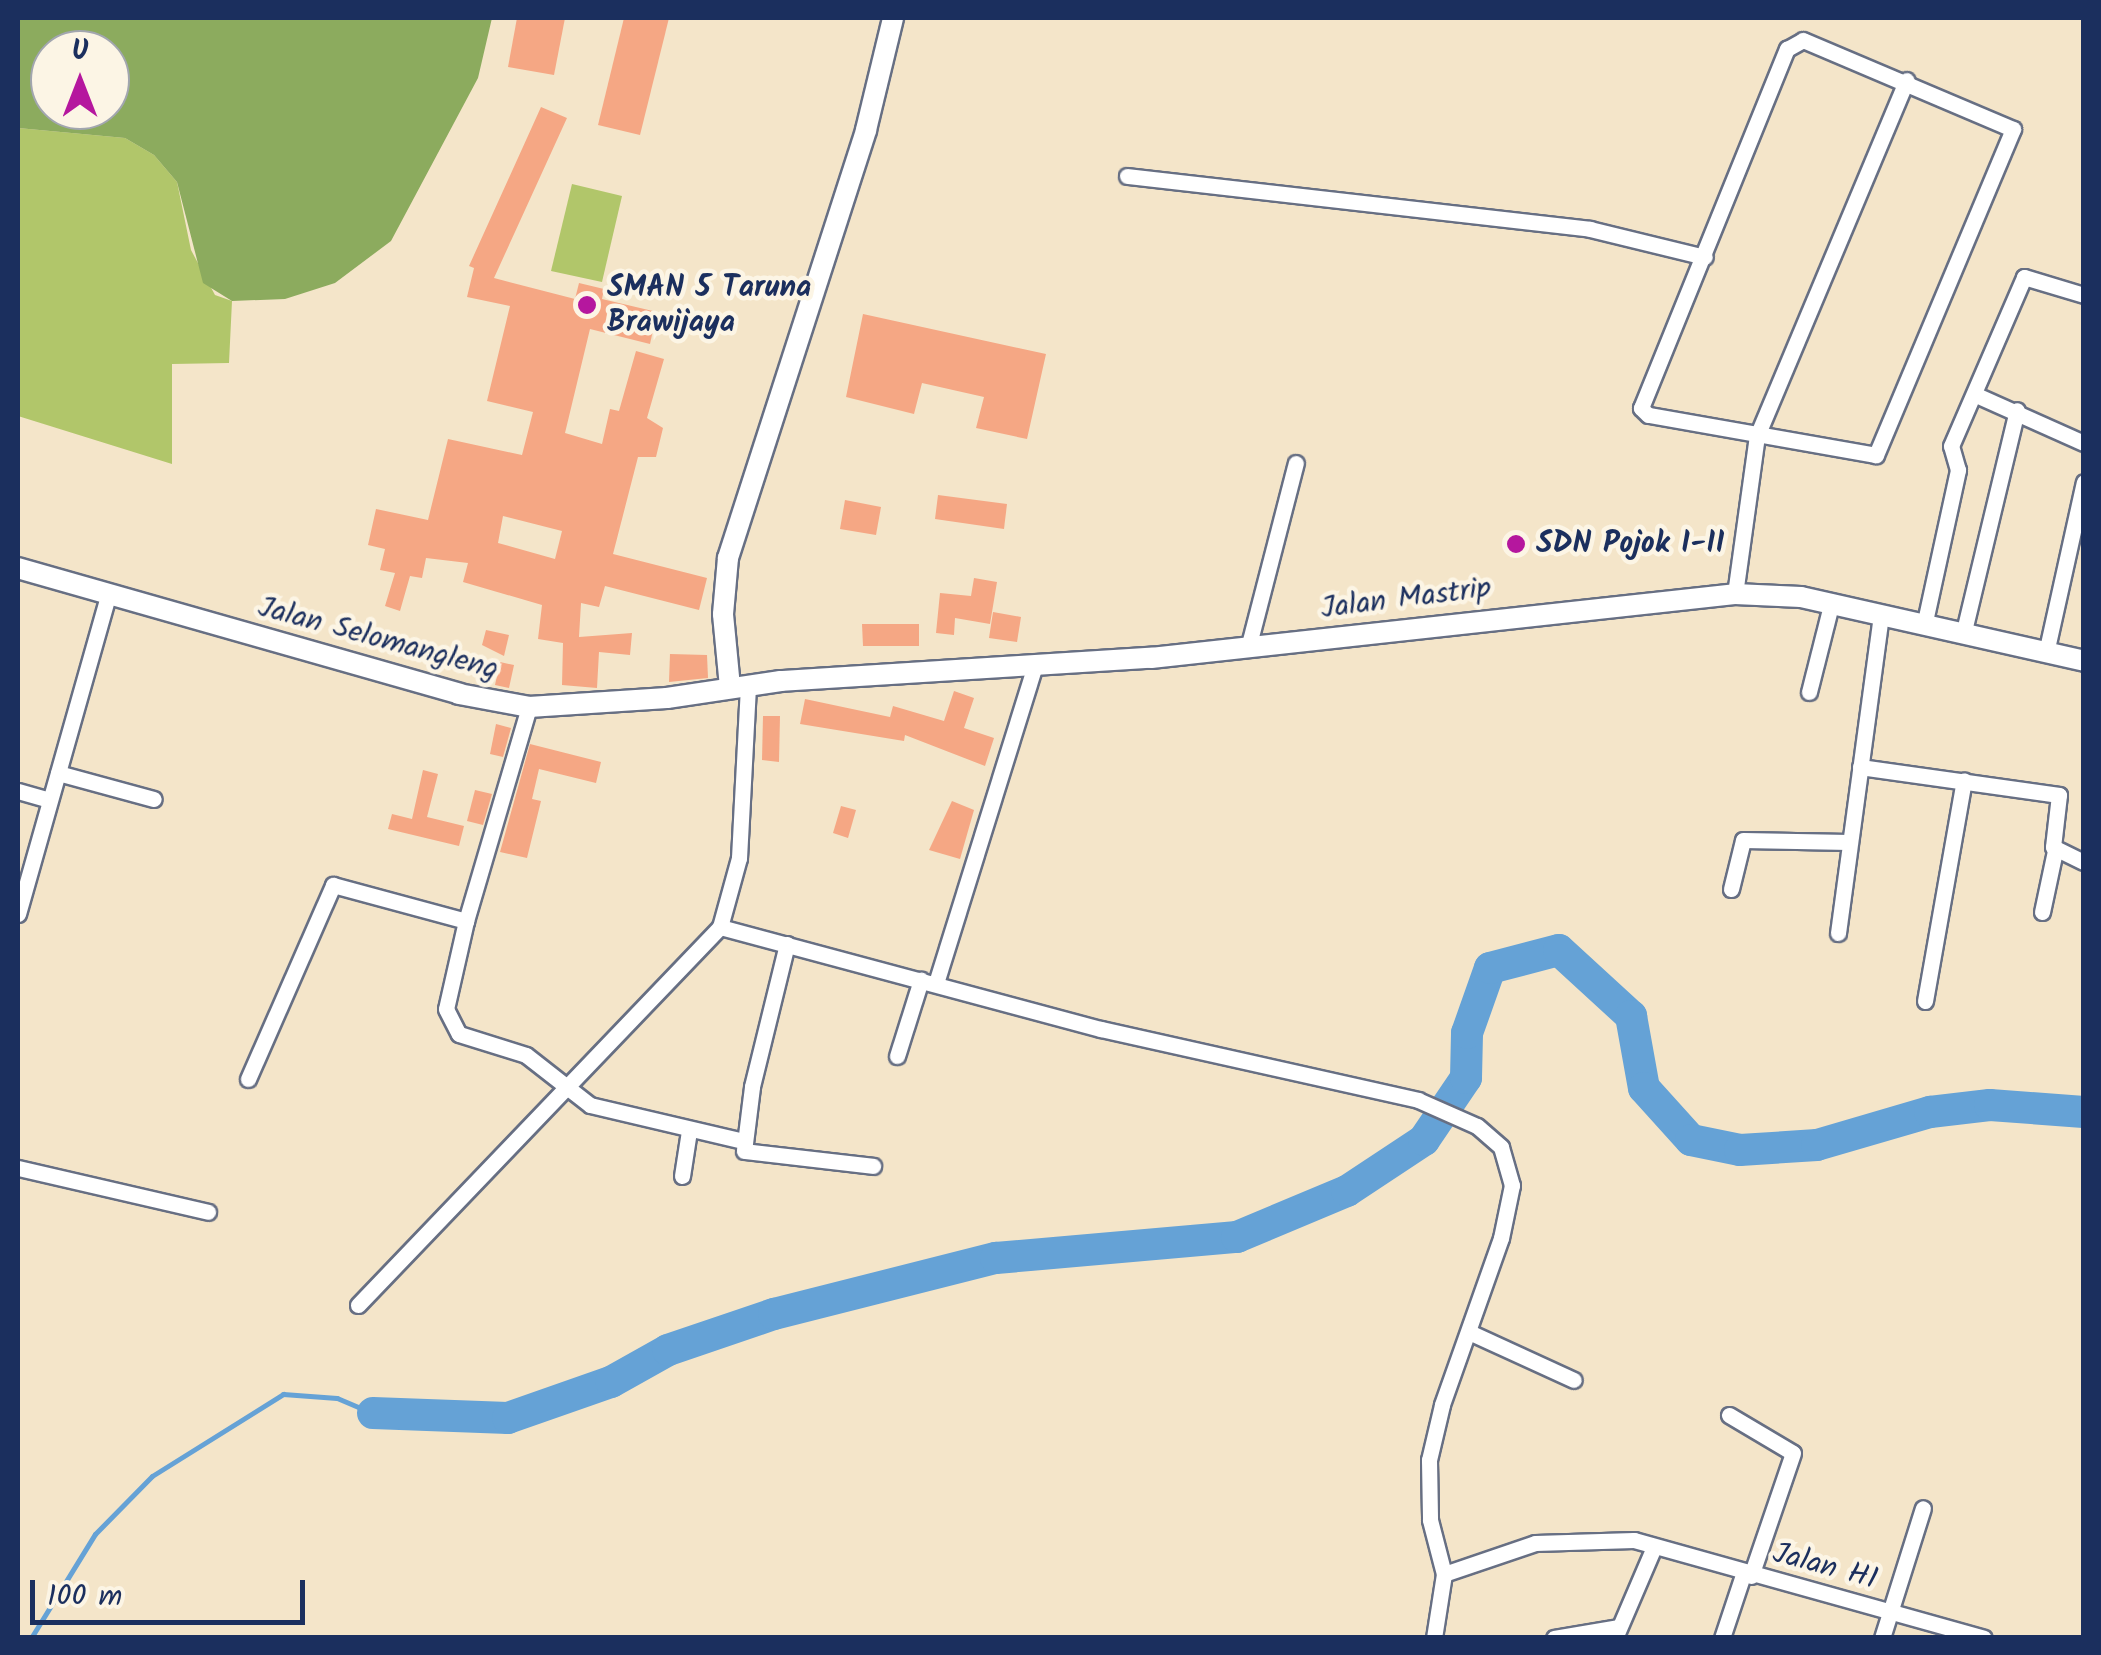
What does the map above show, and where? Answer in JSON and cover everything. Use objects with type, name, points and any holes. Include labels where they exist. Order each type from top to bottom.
[{"type":"street","points":[[358,1305],[563,1082],[720,927],[739,858],[739,686],[723,631],[728,558],[866,130],[894,18]]},
{"type":"street","points":[[1795,42],[1814,42],[1907,80],[2008,123],[2013,133],[1880,452],[1757,436],[1648,416],[1640,408],[1795,42]]},
{"type":"street","points":[[1735,594],[1757,436],[1907,80]]},
{"type":"street","points":[[1127,176],[1590,228],[1704,257]]},
{"type":"street","points":[[1924,626],[1958,470],[1951,446],[2024,277],[2084,294]]},
{"type":"street","points":[[1976,395],[2018,410],[2084,443]]},
{"type":"street","points":[[1964,635],[2018,410]]},
{"type":"street","points":[[1248,648],[1296,462]]},
{"type":"street","points":[[2046,653],[2084,482]]},
{"type":"street","name":"Jalan Selomangleng","points":[[18,568],[459,694],[529,707],[739,686]]},
{"type":"street","name":"Jalan Mastrip","points":[[739,686],[1034,668],[1735,594],[1832,605],[2084,661]]},
{"type":"street","points":[[18,914],[108,595]]},
{"type":"street","points":[[1809,692],[1832,605]]},
{"type":"street","points":[[1838,933],[1882,616]]},
{"type":"street","points":[[896,1056],[928,981],[1034,668]]},
{"type":"street","points":[[529,707],[466,921],[448,1022],[459,1034],[526,1055],[601,1109],[744,1141]]},
{"type":"street","points":[[1860,766],[2061,796],[2056,850],[2042,912]]},
{"type":"street","points":[[58,773],[154,799]]},
{"type":"street","points":[[1925,1001],[1964,780]]},
{"type":"street","points":[[18,791],[50,800]]},
{"type":"street","points":[[1731,889],[1736,848],[1743,840],[1849,842]]},
{"type":"street","points":[[2056,850],[2084,862]]},
{"type":"street","points":[[248,1079],[329,887],[466,921]]},
{"type":"street","points":[[720,927],[1101,1029],[1418,1100],[1476,1126],[1501,1147],[1512,1185],[1429,1460],[1432,1536],[1444,1574],[1434,1638]]},
{"type":"street","points":[[787,944],[744,1141],[749,1155],[872,1166]]},
{"type":"street","points":[[682,1176],[689,1131]]},
{"type":"street","points":[[18,1168],[208,1212]]},
{"type":"street","points":[[1469,1332],[1574,1380]]},
{"type":"street","points":[[1722,1638],[1793,1453],[1729,1416]]},
{"type":"street","points":[[1882,1638],[1923,1508]]},
{"type":"street","name":"Jalan H1","points":[[1444,1574],[1535,1543],[1612,1538],[1984,1638]]},
{"type":"street","points":[[1554,1638],[1617,1632],[1654,1547]]},
{"type":"green space","points":[[18,18],[492,18],[478,78],[391,241],[335,283],[285,299],[232,301],[203,283],[177,182],[154,155],[125,138],[39,130],[130,130],[130,30],[30,30],[30,129],[18,128]]},
{"type":"green space","points":[[18,128],[125,138],[154,155],[177,182],[191,250],[215,295],[232,301],[229,363],[172,364],[172,464],[18,416]]},
{"type":"green space","points":[[572,184],[622,196],[602,282],[551,271]]},
{"type":"building","points":[[517,18],[565,18],[554,75],[508,67]]},
{"type":"building","points":[[624,18],[669,18],[640,135],[598,125]]},
{"type":"building","points":[[541,107],[567,118],[494,278],[575,299],[579,283],[604,289],[602,299],[657,312],[650,344],[590,329],[565,433],[602,444],[610,409],[619,411],[636,351],[664,359],[647,418],[663,428],[656,457],[638,457],[613,554],[707,578],[699,610],[605,586],[599,607],[581,603],[579,637],[632,633],[630,655],[599,652],[597,688],[562,685],[563,643],[538,639],[542,605],[463,582],[468,563],[426,558],[422,578],[410,576],[400,611],[385,606],[395,573],[380,570],[385,549],[368,545],[376,509],[428,520],[448,439],[522,455],[533,412],[487,401],[510,306],[467,297],[474,268],[469,266]],"holes":[[[503,516],[562,531],[555,559],[498,543]]]},
{"type":"building","points":[[863,314],[1046,354],[1027,439],[976,428],[984,397],[922,383],[914,414],[846,397]]},
{"type":"building","points":[[938,495],[1007,504],[1004,529],[935,519]]},
{"type":"building","points":[[845,500],[881,507],[876,535],[840,529]]},
{"type":"building","points":[[974,578],[997,582],[990,624],[955,618],[954,635],[936,633],[940,593],[971,596]]},
{"type":"building","points":[[993,612],[1021,617],[1017,642],[989,638]]},
{"type":"building","points":[[862,624],[919,624],[919,646],[863,646]]},
{"type":"building","points":[[486,630],[509,635],[504,656],[482,645]]},
{"type":"building","points":[[670,654],[707,655],[708,678],[669,682]]},
{"type":"building","points":[[500,662],[514,665],[509,688],[495,685]]},
{"type":"building","points":[[954,691],[974,698],[964,728],[994,738],[985,766],[905,735],[904,741],[800,724],[805,699],[890,717],[893,706],[944,721]]},
{"type":"building","points":[[763,716],[780,716],[779,762],[762,760]]},
{"type":"building","points":[[496,724],[511,728],[503,757],[490,754]]},
{"type":"building","points":[[530,744],[601,762],[596,783],[539,769],[532,799],[541,801],[527,858],[500,852]]},
{"type":"building","points":[[423,770],[438,774],[427,817],[464,826],[459,846],[388,829],[392,814],[412,819]]},
{"type":"building","points":[[475,790],[492,794],[483,825],[467,821]]},
{"type":"building","points":[[952,801],[974,810],[960,859],[929,850]]},
{"type":"building","points":[[841,806],[856,810],[848,838],[833,833]]},
{"type":"waterway","points":[[373,1413],[508,1418],[611,1382],[668,1350],[774,1314],[996,1258],[1237,1237],[1347,1191],[1424,1140],[1466,1078],[1467,1033],[1490,968],[1559,950],[1631,1016],[1644,1088],[1691,1140],[1740,1150],[1817,1145],[1930,1112],[1990,1105],[2084,1112]]},
{"type":"waterway","points":[[31,1638],[95,1534],[152,1476],[283,1394],[337,1398],[373,1413]]},
{"type":"place","name":"SMAN 5 Taruna Brawijaya","points":[[587,305]]},
{"type":"place","name":"SDN Pojok I-II","points":[[1516,544]]}]
